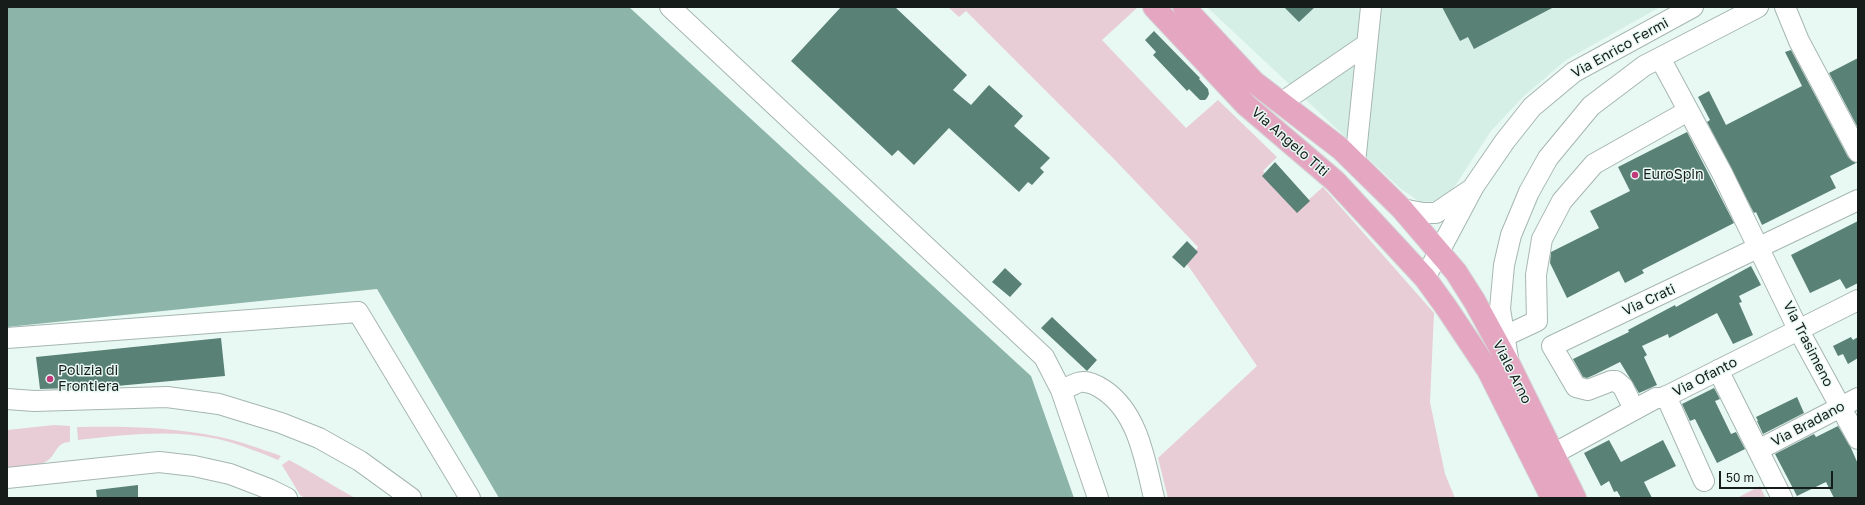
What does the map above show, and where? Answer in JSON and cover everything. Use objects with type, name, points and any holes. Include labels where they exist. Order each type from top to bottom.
[{"type":"main road","name":"Via Angelo Titi","points":[[1154,7],[1246,105],[1335,181],[1425,278]]},
{"type":"main road","name":"Via Angelo Titi","points":[[1184,7],[1254,82],[1341,149],[1402,209],[1438,252]]},
{"type":"main road","name":"Viale Arno","points":[[1438,252],[1456,272],[1475,302],[1510,366],[1575,498]]},
{"type":"main road","name":"Viale Arno","points":[[1425,278],[1488,370],[1552,498]]},
{"type":"street","points":[[670,7],[1044,357],[1061,390],[1098,498]]},
{"type":"street","points":[[1355,163],[1371,7]]},
{"type":"street","name":"Via Enrico Fermi","points":[[1425,278],[1474,186],[1505,141],[1532,107],[1574,72],[1693,7]]},
{"type":"street","name":"Via Enrico Fermi","points":[[1510,366],[1500,309],[1504,266],[1511,235],[1529,192],[1548,158],[1591,106],[1644,66],[1758,7]]},
{"type":"street","points":[[1785,7],[1799,42],[1858,152]]},
{"type":"street","points":[[1281,103],[1367,44]]},
{"type":"street","name":"Via Trasimeno","points":[[1660,58],[1760,247],[1799,331],[1858,439]]},
{"type":"street","points":[[1504,336],[1537,321],[1536,275],[1542,239],[1562,201],[1594,164],[1688,111]]},
{"type":"street","name":"Via Enrico Fermi","points":[[1402,209],[1422,213],[1436,213],[1474,186]]},
{"type":"street","name":"Via Crati","points":[[1634,409],[1623,387],[1616,381],[1611,381],[1588,390],[1576,387],[1552,346],[1858,200]]},
{"type":"street","name":"Via Ofanto","points":[[1553,454],[1634,409],[1656,398],[1665,397],[1799,331],[1858,300]]},
{"type":"street","points":[[7,338],[358,312],[470,498]]},
{"type":"street","points":[[1718,370],[1782,498]]},
{"type":"street","points":[[1061,390],[1083,381],[1097,385],[1111,395],[1130,419],[1142,450],[1154,498]]},
{"type":"street","points":[[7,399],[34,401],[167,397],[219,404],[281,423],[319,438],[360,461],[411,498]]},
{"type":"street","points":[[1665,397],[1704,481]]},
{"type":"street","name":"Via Bradano","points":[[1758,450],[1858,398]]},
{"type":"street","points":[[13,476],[159,462],[194,466],[230,474],[269,489],[287,498]]},
{"type":"shaded area","points":[[7,7],[629,7],[1031,376],[1074,498],[499,498],[377,289],[7,327]]},
{"type":"shaded area","points":[[948,7],[1138,7],[1102,40],[1186,128],[1218,100],[1277,157],[1263,171],[1298,209],[1323,187],[1434,313],[1430,402],[1445,474],[1455,498],[1168,498],[1158,458],[1257,366],[1187,264],[1198,247],[1114,159],[966,11],[959,17]]},
{"type":"shaded area","points":[[1207,7],[1660,7],[1566,60],[1523,97],[1491,131],[1449,195],[1437,201],[1420,202],[1401,189]]},
{"type":"shaded area","points":[[54,425],[70,426],[70,442],[59,446],[50,458],[43,463],[28,467],[7,468],[7,430]]},
{"type":"shaded area","points":[[77,427],[131,427],[184,431],[228,439],[281,456],[278,460],[249,448],[226,441],[183,434],[113,436],[78,440]]},
{"type":"shaded area","points":[[289,460],[355,498],[305,498],[300,495],[282,465]]},
{"type":"shaded area","points":[[1760,486],[1765,497],[1737,498]]},
{"type":"building","points":[[841,7],[895,7],[967,75],[953,90],[971,105],[989,85],[1023,116],[1014,126],[1050,158],[1040,168],[1044,172],[1032,185],[1028,182],[1019,192],[949,128],[914,165],[898,150],[892,156],[791,61]]},
{"type":"building","points":[[1284,7],[1315,7],[1299,22]]},
{"type":"building","points":[[1442,7],[1554,7],[1474,49],[1468,37],[1460,41]]},
{"type":"building","points":[[1154,31],[1200,78],[1199,79],[1208,89],[1209,94],[1205,100],[1200,100],[1189,89],[1187,91],[1153,55],[1156,52],[1145,40]]},
{"type":"building","points":[[1791,50],[1848,157],[1856,163],[1830,176],[1836,188],[1762,225],[1756,212],[1754,213],[1707,122],[1710,120],[1698,97],[1709,91],[1726,125],[1802,86],[1785,52]]},
{"type":"building","points":[[1858,58],[1858,128],[1829,73]]},
{"type":"building","points":[[1687,132],[1734,223],[1642,270],[1644,273],[1625,283],[1619,271],[1567,298],[1550,263],[1551,252],[1599,228],[1590,211],[1630,191],[1618,167]]},
{"type":"building","points":[[1275,162],[1310,201],[1297,213],[1262,176]]},
{"type":"building","points":[[1858,221],[1858,283],[1846,289],[1840,279],[1810,293],[1791,255]]},
{"type":"building","points":[[1187,241],[1198,252],[1184,268],[1172,257]]},
{"type":"building","points":[[1751,266],[1761,285],[1739,296],[1742,302],[1739,303],[1753,335],[1733,344],[1717,313],[1669,338],[1668,334],[1642,346],[1647,355],[1644,357],[1657,385],[1639,393],[1620,362],[1587,378],[1583,377],[1573,359],[1629,332],[1628,330],[1675,305],[1676,307]]},
{"type":"building","points":[[1005,268],[1022,284],[1010,297],[992,282]]},
{"type":"building","points":[[1052,317],[1097,360],[1087,371],[1041,328]]},
{"type":"building","points":[[1851,337],[1853,340],[1858,337],[1858,358],[1848,364],[1843,354],[1838,356],[1833,346]]},
{"type":"building","points":[[221,338],[225,376],[106,387],[40,389],[36,357]]},
{"type":"building","points":[[1714,388],[1720,399],[1715,401],[1731,434],[1736,432],[1745,449],[1717,463],[1695,419],[1690,421],[1682,404]]},
{"type":"building","points":[[1797,397],[1804,413],[1763,434],[1756,417]]},
{"type":"building","points":[[1838,426],[1851,448],[1858,464],[1858,498],[1834,498],[1826,482],[1797,496],[1775,454],[1814,434],[1816,437]]},
{"type":"building","points":[[1609,440],[1621,462],[1663,440],[1676,466],[1644,482],[1652,498],[1621,498],[1617,491],[1614,492],[1609,481],[1601,486],[1584,453]]},
{"type":"building","points":[[138,485],[138,498],[97,498],[96,490]]},
{"type":"place","name":"EuroSpin","points":[[1635,175]]},
{"type":"place","name":"Polizia di Frontiera","points":[[50,379]]}]
